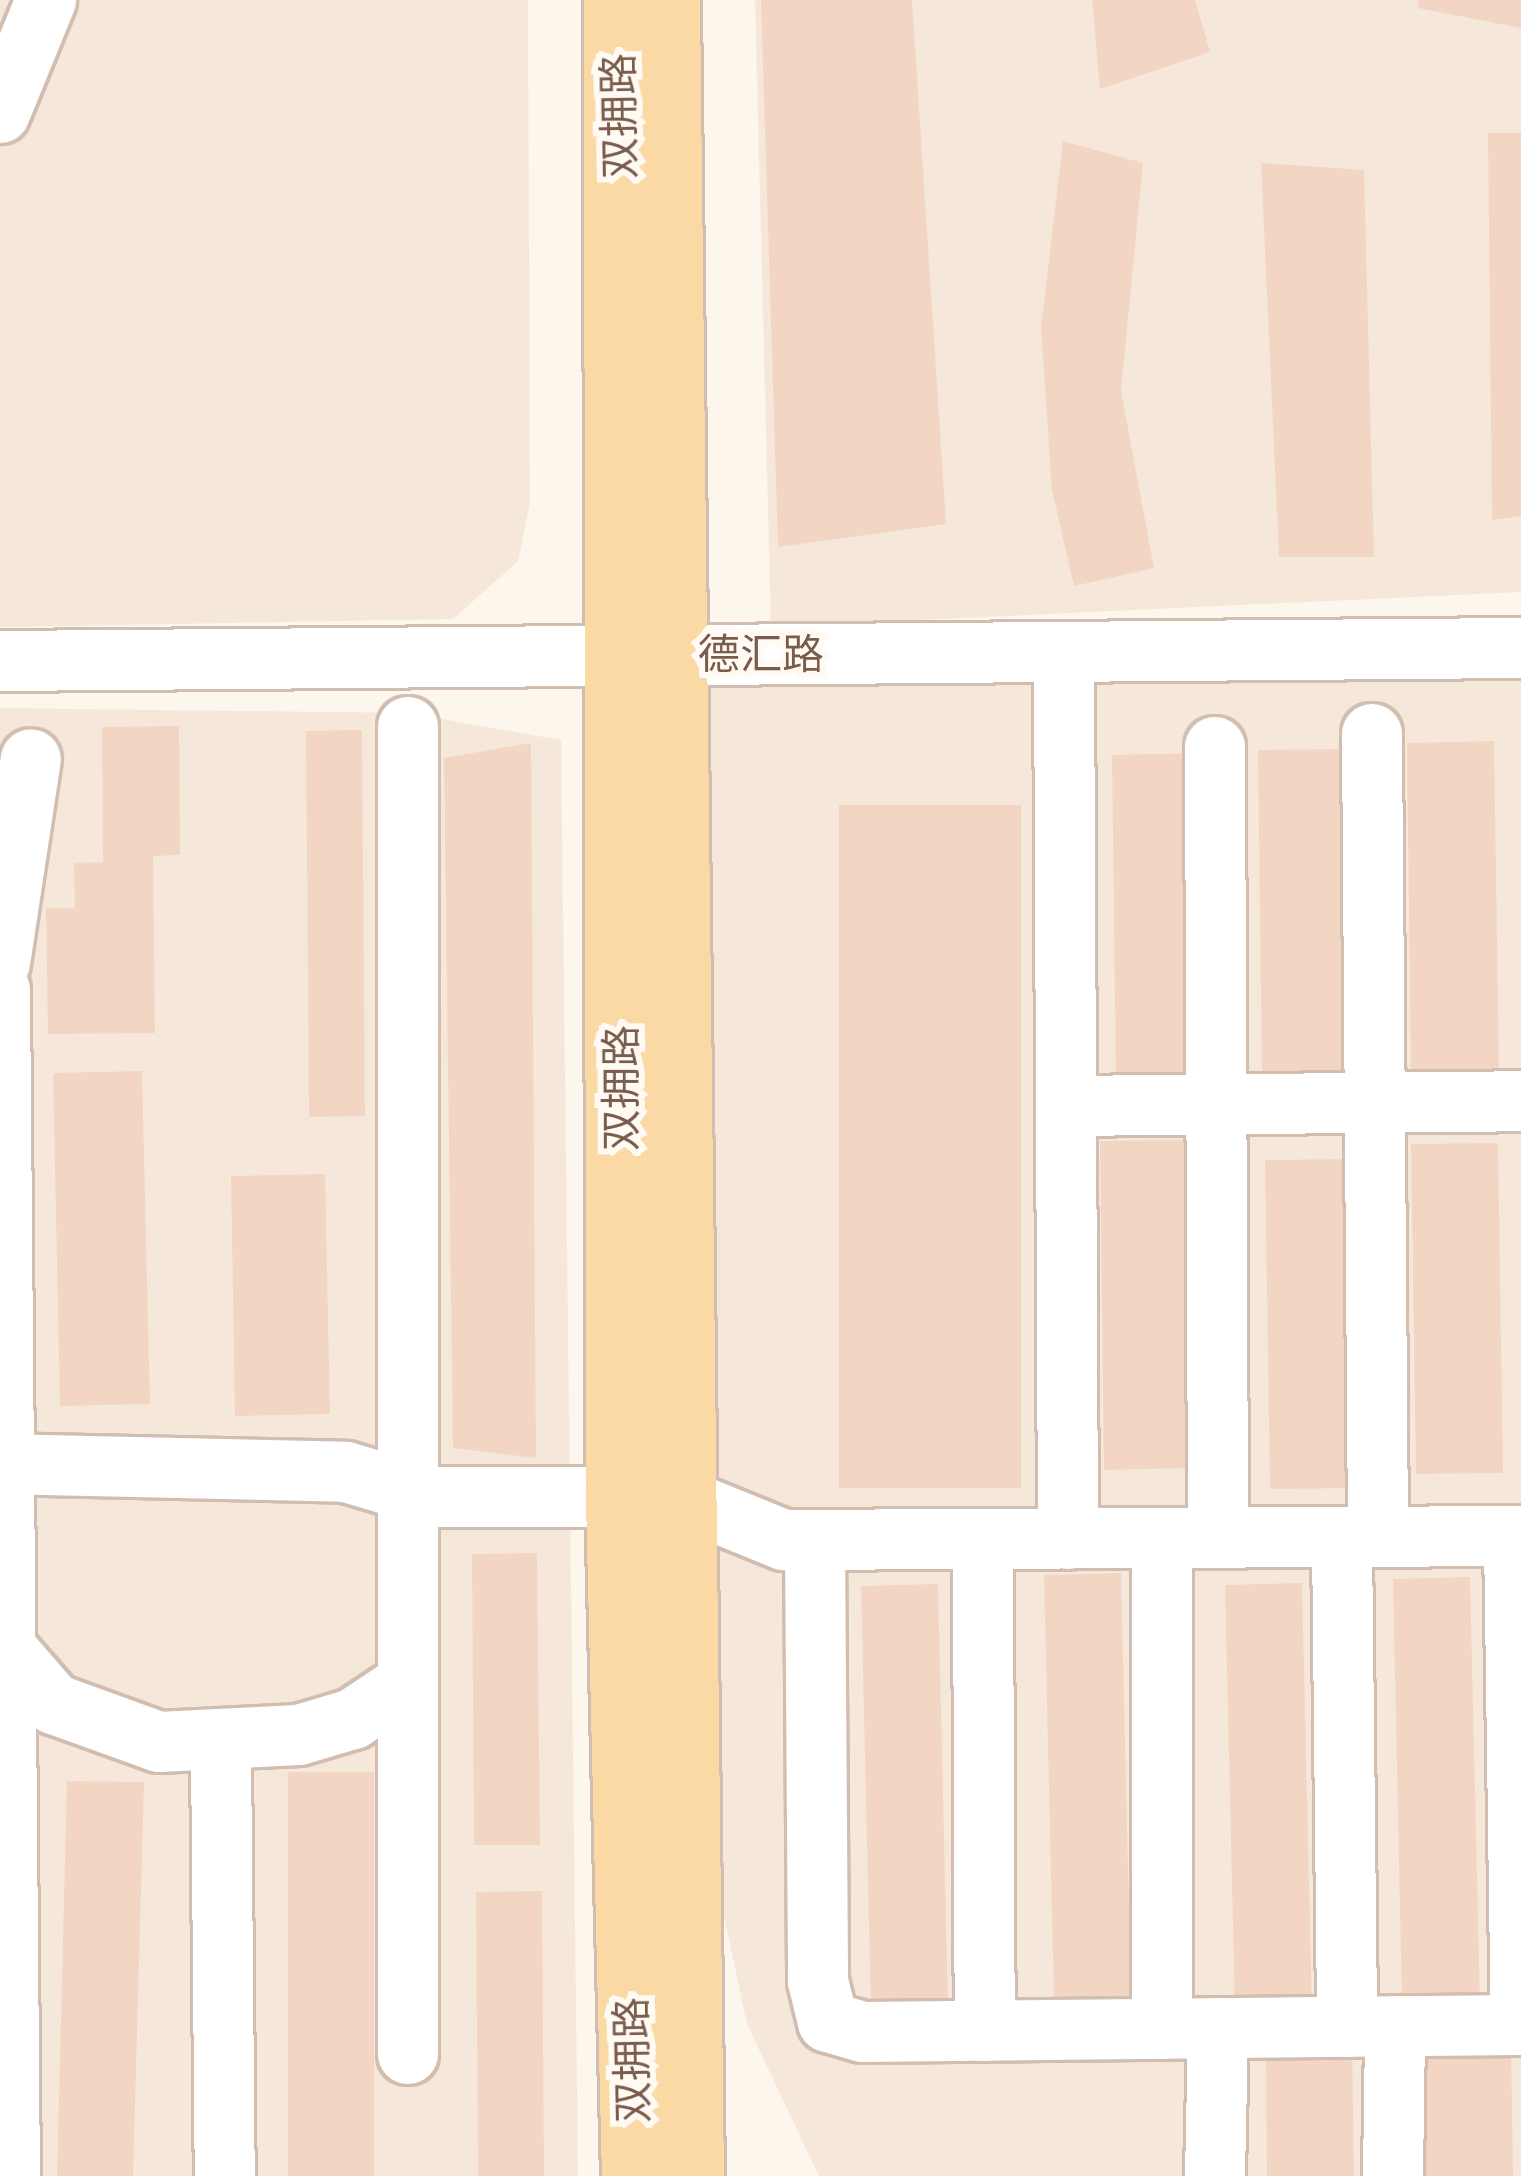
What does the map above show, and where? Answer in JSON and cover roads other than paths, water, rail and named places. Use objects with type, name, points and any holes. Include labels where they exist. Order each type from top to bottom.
[{"type":"main road","name":"双拥路","points":[[617,0],[647,654]]},
{"type":"main road","name":"双拥路","points":[[634,2176],[649,1498],[647,654],[667,0]]},
{"type":"main road","name":"双拥路","points":[[649,1498],[691,2176]]},
{"type":"street","points":[[0,113],[46,0]]},
{"type":"street","name":"德汇路","points":[[0,661],[1521,648]]},
{"type":"street","points":[[1064,655],[1069,1539]]},
{"type":"street","points":[[408,727],[404,1685],[408,2054]]},
{"type":"street","points":[[1372,734],[1380,1102],[1360,1537],[1371,2026],[1393,2176]]},
{"type":"street","points":[[1215,747],[1218,1104],[1190,1538],[1190,2028],[1215,2176]]},
{"type":"street","points":[[0,963],[31,759]]},
{"type":"street","points":[[0,990],[10,2176]]},
{"type":"street","points":[[1066,1106],[1521,1101]]},
{"type":"street","points":[[3,1464],[346,1472],[407,1491],[649,1498],[760,1537],[814,1540],[1518,1537],[1521,2025],[842,2030],[821,2010],[814,1540]]},
{"type":"street","points":[[983,1540],[986,2030]]},
{"type":"street","points":[[7,1650],[27,1680],[88,1723],[221,1747],[353,1719],[404,1685]]},
{"type":"street","points":[[221,1747],[225,2176]]}]
